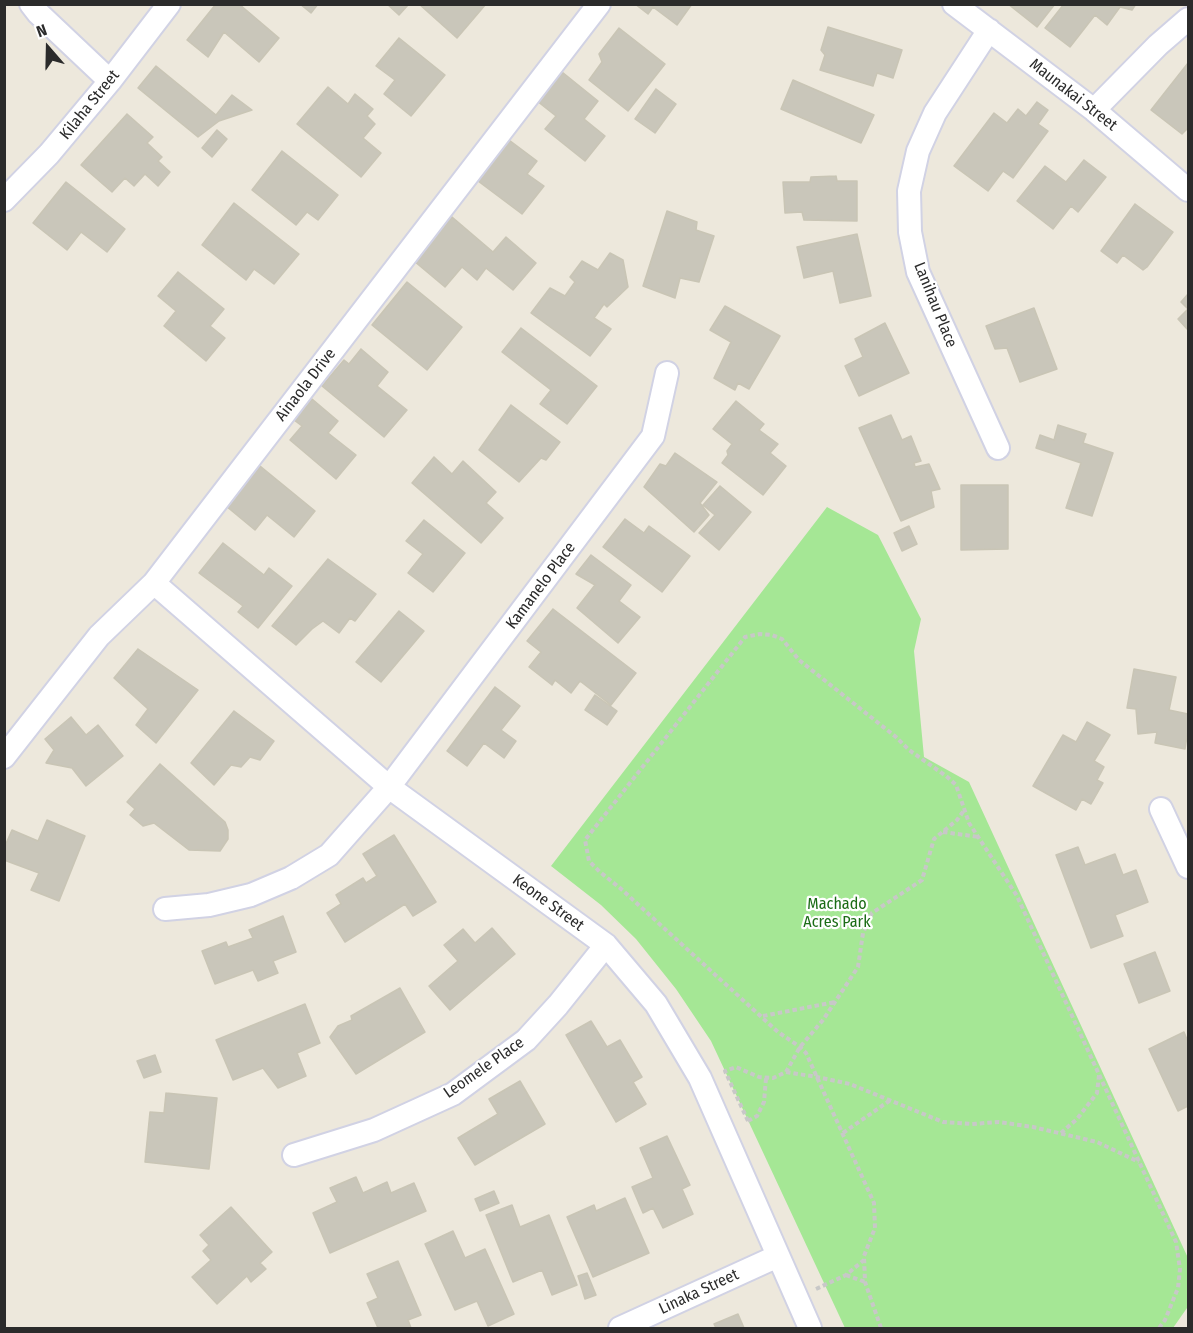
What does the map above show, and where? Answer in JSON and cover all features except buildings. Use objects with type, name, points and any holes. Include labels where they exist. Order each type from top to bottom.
[{"type":"street","points":[[31,4],[38,14],[110,81]]},
{"type":"street","name":"Kilaha Street","points":[[4,200],[49,154],[110,81],[169,4]]},
{"type":"street","name":"Ainaola Drive","points":[[4,757],[99,636],[154,583],[599,4]]},
{"type":"street","name":"Maunakai Street","points":[[954,4],[1094,110],[1188,190]]},
{"type":"street","points":[[1094,110],[1158,45],[1188,19]]},
{"type":"street","name":"Lanihau Place","points":[[989,30],[935,113],[918,151],[909,191],[910,232],[918,272],[998,448]]},
{"type":"street","name":"Kamanelo Place","points":[[165,909],[209,905],[251,895],[291,878],[329,855],[389,787],[653,436],[667,373]]},
{"type":"street","name":"Keone Street","points":[[154,583],[389,787],[606,945],[656,1004],[700,1078],[810,1329]]},
{"type":"street","points":[[1161,809],[1188,867]]},
{"type":"street","name":"Leomele Place","points":[[294,1155],[374,1130],[453,1094],[526,1040],[558,1005],[606,945]]},
{"type":"street","name":"Linaka Street","points":[[620,1329],[778,1256]]},
{"type":"path","points":[[881,1329],[865,1282],[864,1256],[875,1228],[874,1203],[806,1053],[778,1032],[600,872],[589,861],[585,840],[745,637],[760,634],[782,639],[799,660],[896,737],[909,750],[956,785],[969,823],[1017,896],[1176,1242],[1180,1269],[1178,1288],[1159,1329]]},
{"type":"path","points":[[786,1072],[800,1047],[823,1020],[858,967],[863,933],[872,913],[922,880],[934,839],[957,820],[965,809]]},
{"type":"path","points":[[943,832],[979,837]]},
{"type":"path","points":[[762,1017],[835,1001]]},
{"type":"path","points":[[766,1078],[764,1102],[757,1116],[748,1121],[725,1071],[736,1067],[759,1077],[773,1078],[786,1072],[850,1084],[943,1122],[972,1124],[999,1122],[1061,1133],[1097,1142],[1139,1162]]},
{"type":"path","points":[[1061,1133],[1077,1119],[1097,1093],[1099,1074]]},
{"type":"path","points":[[843,1133],[889,1101]]},
{"type":"path","points":[[825,1285],[846,1275],[864,1260]]},
{"type":"path","points":[[846,1275],[865,1282]]},
{"type":"green space","name":"Machado Acres Park","points":[[827,507],[878,535],[921,619],[914,651],[924,757],[969,782],[1188,1258],[1187,1308],[1173,1328],[845,1328],[711,1041],[676,989],[636,939],[601,905],[551,866]]}]
